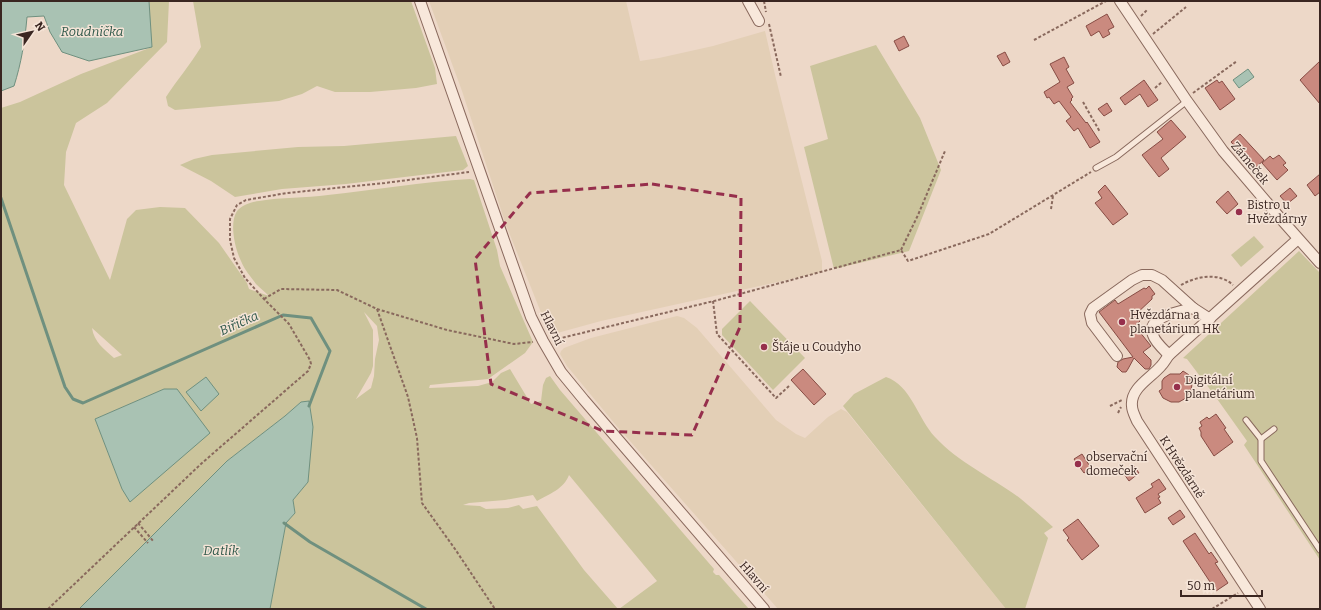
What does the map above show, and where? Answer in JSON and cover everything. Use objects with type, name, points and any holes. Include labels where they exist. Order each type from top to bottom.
[{"type":"street","name":"Hlavní","points":[[420,1],[531,317],[543,341],[562,372],[584,400],[764,609]]},
{"type":"street","points":[[748,1],[765,18]]},
{"type":"street","name":"Zámeček","points":[[1120,1],[1223,151],[1320,263]]},
{"type":"street","points":[[1117,356],[1092,323],[1090,314],[1092,308],[1132,280],[1142,275],[1152,275],[1162,280],[1192,308],[1210,319],[1298,239]]},
{"type":"street","points":[[1169,355],[1153,336],[1152,329],[1154,324],[1168,314],[1192,308]]},
{"type":"street","name":"K Hvězdárně","points":[[1210,319],[1169,355],[1161,366],[1133,394],[1131,404],[1132,412],[1260,609]]},
{"type":"lane","points":[[1096,168],[1116,157],[1187,100]]},
{"type":"lane","points":[[1246,420],[1261,439],[1261,462],[1320,550]]},
{"type":"lane","points":[[1261,439],[1274,429]]},
{"type":"path","points":[[764,1],[765,18],[781,77]]},
{"type":"path","points":[[1034,40],[1106,1]]},
{"type":"path","points":[[1146,39],[1186,7]]},
{"type":"path","points":[[1193,92],[1237,61]]},
{"type":"path","points":[[1082,102],[1100,132]]},
{"type":"path","points":[[264,299],[281,289],[337,290],[377,309],[447,330],[514,344],[556,339],[713,301],[901,250],[918,215],[945,151]]},
{"type":"path","points":[[901,250],[908,261],[989,234],[1096,168]]},
{"type":"path","points":[[48,609],[202,463],[308,371],[311,364],[310,360],[286,321],[281,314],[264,299],[245,278],[234,258],[230,240],[230,219],[237,206],[246,200],[287,193],[480,171]]},
{"type":"path","points":[[1052,196],[1052,209]]},
{"type":"path","points":[[1173,290],[1196,279],[1215,277],[1228,280],[1240,292]]},
{"type":"path","points":[[713,301],[717,334],[776,398],[789,386]]},
{"type":"path","points":[[377,309],[408,397],[417,438],[422,503],[455,549],[494,609]]},
{"type":"path","points":[[138,523],[154,542]]},
{"type":"path","points":[[133,527],[148,543]]},
{"type":"path","points":[[1212,609],[1246,588]]},
{"type":"highlighted area","points":[[652,184],[741,197],[740,327],[692,435],[603,431],[491,384],[475,259],[530,193]]},
{"type":"shaded area","points":[[147,1],[169,1],[167,42],[107,103],[76,123],[66,152],[64,185],[110,280],[127,219],[136,210],[160,207],[185,208],[219,243],[247,283],[249,289],[269,296],[256,284],[248,273],[242,264],[237,250],[233,222],[237,211],[244,205],[253,202],[285,198],[319,196],[452,180],[474,180],[497,250],[500,266],[533,342],[525,353],[488,379],[430,385],[429,388],[478,386],[492,382],[501,373],[510,369],[531,404],[541,401],[543,385],[546,378],[550,376],[560,390],[714,569],[713,572],[716,575],[719,575],[749,609],[619,609],[657,581],[569,475],[567,480],[560,488],[537,501],[533,495],[463,505],[480,506],[486,509],[508,508],[519,505],[523,509],[537,506],[584,570],[618,609],[270,609],[286,523],[295,513],[293,500],[308,482],[301,402],[227,461],[79,609],[1,609],[1,108],[20,102],[81,74],[152,47]],"holes":[[[364,312],[377,326],[379,340],[371,388],[356,399],[371,373],[373,366],[373,330]],[[92,328],[122,355],[114,358],[97,341]],[[164,389],[130,501],[122,489],[95,419]]]},
{"type":"shaded area","points":[[193,1],[411,1],[435,68],[437,84],[416,88],[370,92],[335,92],[317,86],[302,94],[279,101],[175,110],[168,106],[166,97],[201,47]]},
{"type":"shaded area","points":[[429,1],[626,1],[640,61],[713,46],[765,31],[822,261],[822,270],[818,273],[601,321],[550,335],[506,225],[462,91]]},
{"type":"shaded area","points":[[876,45],[920,118],[941,170],[909,251],[834,269],[804,147],[828,139],[810,66]]},
{"type":"shaded area","points":[[456,136],[468,166],[463,170],[346,184],[282,189],[235,197],[211,181],[180,165],[194,159],[212,155],[298,147],[344,146]]},
{"type":"shaded area","points":[[1254,236],[1264,247],[1241,267],[1231,255]]},
{"type":"shaded area","points":[[1299,251],[1320,273],[1320,560],[1244,445],[1247,441],[1187,359],[1183,358]]},
{"type":"shaded area","name":"Štáje u Coudyho","points":[[750,301],[805,358],[773,390],[722,335],[722,329]]},
{"type":"shaded area","points":[[677,316],[684,318],[697,328],[776,420],[796,434],[805,438],[828,417],[841,409],[847,412],[1006,609],[778,609],[615,424],[567,366],[560,354],[564,348],[591,338]]},
{"type":"shaded area","points":[[886,377],[895,381],[902,387],[914,403],[929,430],[944,446],[965,463],[1021,499],[1053,527],[1044,533],[1048,538],[1025,609],[1006,609],[843,406],[854,394]]},
{"type":"water","name":"Roudnička","points":[[1,1],[149,1],[152,47],[89,61],[62,52],[50,32],[44,16],[27,17],[19,69],[14,86],[1,91]]},
{"type":"water","points":[[1248,69],[1254,77],[1239,88],[1233,80]]},
{"type":"water","points":[[206,377],[219,394],[201,411],[186,392]]},
{"type":"water","points":[[164,389],[177,389],[210,433],[130,502],[122,489],[95,419]]},
{"type":"water","name":"Datlík","points":[[309,401],[313,427],[308,482],[293,500],[295,513],[286,523],[270,609],[79,609],[227,461],[301,402]]},
{"type":"building","points":[[1107,14],[1114,27],[1108,30],[1110,34],[1103,38],[1099,31],[1091,36],[1086,26]]},
{"type":"building","points":[[904,36],[909,46],[899,51],[894,41]]},
{"type":"building","points":[[1005,52],[1010,62],[1003,66],[997,56]]},
{"type":"building","points":[[1064,57],[1069,67],[1066,69],[1074,83],[1067,87],[1073,97],[1070,102],[1086,123],[1087,122],[1100,142],[1090,148],[1078,128],[1074,131],[1066,121],[1071,117],[1059,101],[1054,104],[1049,97],[1047,98],[1044,92],[1060,82],[1050,64]]},
{"type":"building","points":[[1320,61],[1320,104],[1300,80]]},
{"type":"building","points":[[1144,80],[1158,100],[1148,107],[1140,94],[1125,105],[1120,98]]},
{"type":"building","points":[[1217,80],[1219,83],[1222,81],[1235,99],[1220,110],[1205,88]]},
{"type":"building","points":[[1107,103],[1112,111],[1104,116],[1098,109]]},
{"type":"building","points":[[1171,120],[1186,137],[1161,158],[1169,169],[1159,177],[1142,155],[1163,139],[1157,132]]},
{"type":"building","points":[[1240,134],[1264,160],[1255,168],[1231,142]]},
{"type":"building","points":[[1279,155],[1286,163],[1283,165],[1288,170],[1277,180],[1262,163],[1270,156],[1273,159]]},
{"type":"building","points":[[1320,174],[1320,192],[1315,196],[1307,185]]},
{"type":"building","points":[[1105,185],[1128,214],[1113,225],[1095,203],[1102,198],[1098,192]]},
{"type":"building","points":[[1290,188],[1297,196],[1287,204],[1280,196]]},
{"type":"building","points":[[1228,191],[1238,204],[1227,214],[1216,202]]},
{"type":"building","name":"Hvězdárna a planetárium HK","points":[[1149,286],[1155,294],[1152,296],[1152,299],[1135,315],[1140,321],[1135,326],[1151,346],[1143,352],[1151,360],[1151,365],[1149,369],[1145,369],[1134,358],[1126,372],[1122,372],[1117,367],[1118,362],[1123,359],[1133,357],[1099,312],[1115,300],[1118,304]]},
{"type":"building","points":[[803,369],[826,394],[814,405],[791,380]]},
{"type":"building","name":"Digitální planetárium","points":[[1183,371],[1189,375],[1192,384],[1191,391],[1186,398],[1179,402],[1171,402],[1163,398],[1159,391],[1162,389],[1162,381],[1164,378],[1170,374],[1180,374]]},
{"type":"building","points":[[1216,414],[1226,428],[1224,429],[1233,442],[1214,456],[1201,436],[1199,428],[1202,426],[1200,422],[1207,417],[1209,419]]},
{"type":"building","name":"observační domeček","points":[[1082,454],[1091,468],[1084,473],[1074,459]]},
{"type":"building","points":[[1134,466],[1139,473],[1129,481],[1124,474]]},
{"type":"building","points":[[1159,479],[1166,489],[1158,494],[1160,497],[1158,498],[1161,503],[1145,513],[1136,498],[1153,487],[1151,484]]},
{"type":"building","points":[[1180,510],[1185,517],[1173,525],[1168,518]]},
{"type":"building","points":[[1078,519],[1099,546],[1082,560],[1067,540],[1069,538],[1063,530]]},
{"type":"building","points":[[1195,533],[1209,554],[1211,552],[1218,562],[1215,563],[1228,583],[1216,591],[1183,541]]},
{"type":"waterway","name":"Biřička","points":[[1,198],[65,387],[73,399],[83,403],[283,315],[311,318],[330,351],[309,406]]},
{"type":"waterway","points":[[284,523],[310,542],[426,609]]},
{"type":"place","name":"Bistro u Hvězdárny","points":[[1239,212]]},
{"type":"place","name":"Hvězdárna a planetárium HK","points":[[1122,322]]},
{"type":"place","name":"Štáje u Coudyho","points":[[764,347]]},
{"type":"place","name":"Digitální planetárium","points":[[1177,387]]},
{"type":"place","name":"observační domeček","points":[[1078,464]]}]
